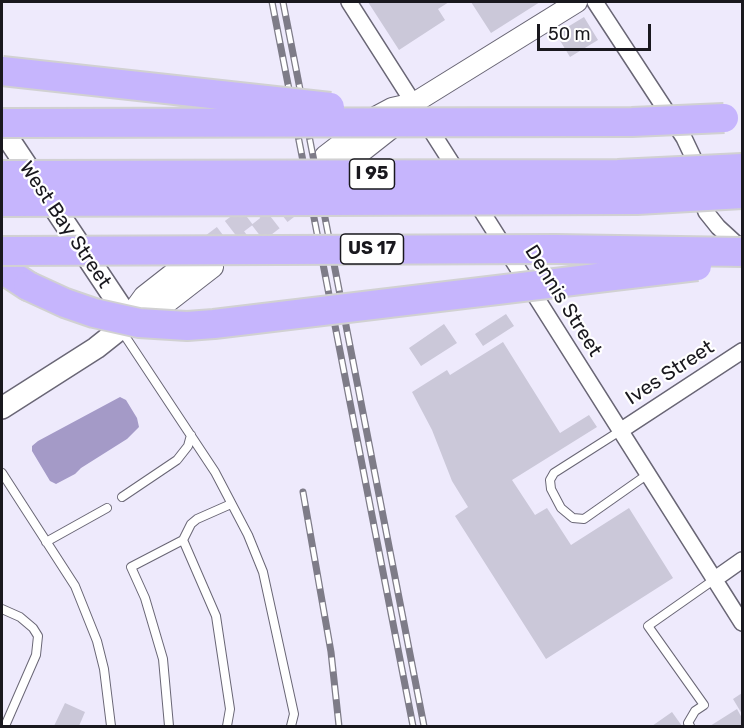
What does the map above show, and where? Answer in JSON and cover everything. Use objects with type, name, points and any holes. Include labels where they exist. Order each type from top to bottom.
[{"type":"highway","points":[[2,71],[475,122]]},
{"type":"highway","points":[[2,123],[660,121],[733,117]]},
{"type":"highway","name":"I 95","points":[[2,175],[618,174],[742,168]]},
{"type":"highway","name":"I 95","points":[[2,202],[637,200],[742,194]]},
{"type":"highway","name":"US 17","points":[[2,251],[742,250]]},
{"type":"highway","points":[[2,269],[65,303],[94,313],[139,323],[187,326],[742,260]]},
{"type":"main road","name":"West Bay Street","points":[[2,129],[125,325]]},
{"type":"main road","points":[[2,408],[96,348],[125,325]]},
{"type":"street","name":"Dennis Street","points":[[349,2],[742,623]]},
{"type":"street","points":[[329,178],[399,123],[414,104],[577,2]]},
{"type":"street","points":[[595,2],[684,138],[693,157],[699,193],[706,212],[742,250]]},
{"type":"street","points":[[325,156],[377,116],[392,108],[414,104]]},
{"type":"street","points":[[125,325],[144,296],[207,247]]},
{"type":"street","points":[[125,325],[155,312],[213,267]]},
{"type":"street","name":"Ives Street","points":[[620,431],[742,351]]},
{"type":"street","points":[[715,579],[742,560]]},
{"type":"lane","points":[[125,325],[215,472],[248,535],[263,572],[294,714],[291,726]]},
{"type":"lane","points":[[620,431],[554,473],[550,480],[551,489],[561,508],[573,518],[584,519],[648,474]]},
{"type":"lane","points":[[122,497],[177,460],[188,446],[191,435]]},
{"type":"lane","points":[[2,473],[75,586],[97,641],[104,669],[111,726]]},
{"type":"lane","points":[[169,726],[163,659],[145,598],[130,567],[183,540],[191,524],[197,519],[231,504]]},
{"type":"lane","points":[[46,542],[107,508]]},
{"type":"lane","points":[[183,540],[216,616],[230,709],[227,726]]},
{"type":"lane","points":[[690,726],[688,723],[695,711],[704,705],[648,626],[715,579]]},
{"type":"lane","points":[[2,609],[20,617],[33,628],[38,636],[36,655],[4,726]]},
{"type":"shaded area","points":[[120,397],[126,400],[137,418],[139,427],[127,439],[75,474],[56,484],[50,481],[32,451],[32,446]]},
{"type":"building","points":[[368,2],[449,2],[438,9],[445,20],[399,50]]},
{"type":"building","points":[[471,2],[540,2],[491,33]]},
{"type":"building","points":[[584,17],[598,40],[570,57],[556,34]]},
{"type":"building","points":[[506,314],[514,326],[483,346],[475,334]]},
{"type":"building","points":[[444,324],[457,343],[421,366],[409,348]]},
{"type":"building","points":[[503,342],[560,433],[589,415],[597,427],[512,480],[535,515],[547,508],[571,545],[629,508],[673,578],[546,659],[455,516],[468,507],[452,481],[432,430],[412,392],[447,370],[450,375]]},
{"type":"building","points":[[742,693],[742,714],[733,699]]},
{"type":"building","points":[[65,703],[85,712],[79,726],[54,726]]},
{"type":"building","points":[[737,709],[742,718],[742,726],[710,726]]},
{"type":"building","points":[[672,712],[682,726],[652,726]]},
{"type":"tunnel","points":[[234,251],[301,199]]},
{"type":"tunnel","points":[[207,247],[269,200]]},
{"type":"railway","points":[[272,2],[413,726]]},
{"type":"railway","points":[[283,2],[424,726]]},
{"type":"railway","points":[[303,492],[331,652],[339,726]]}]
